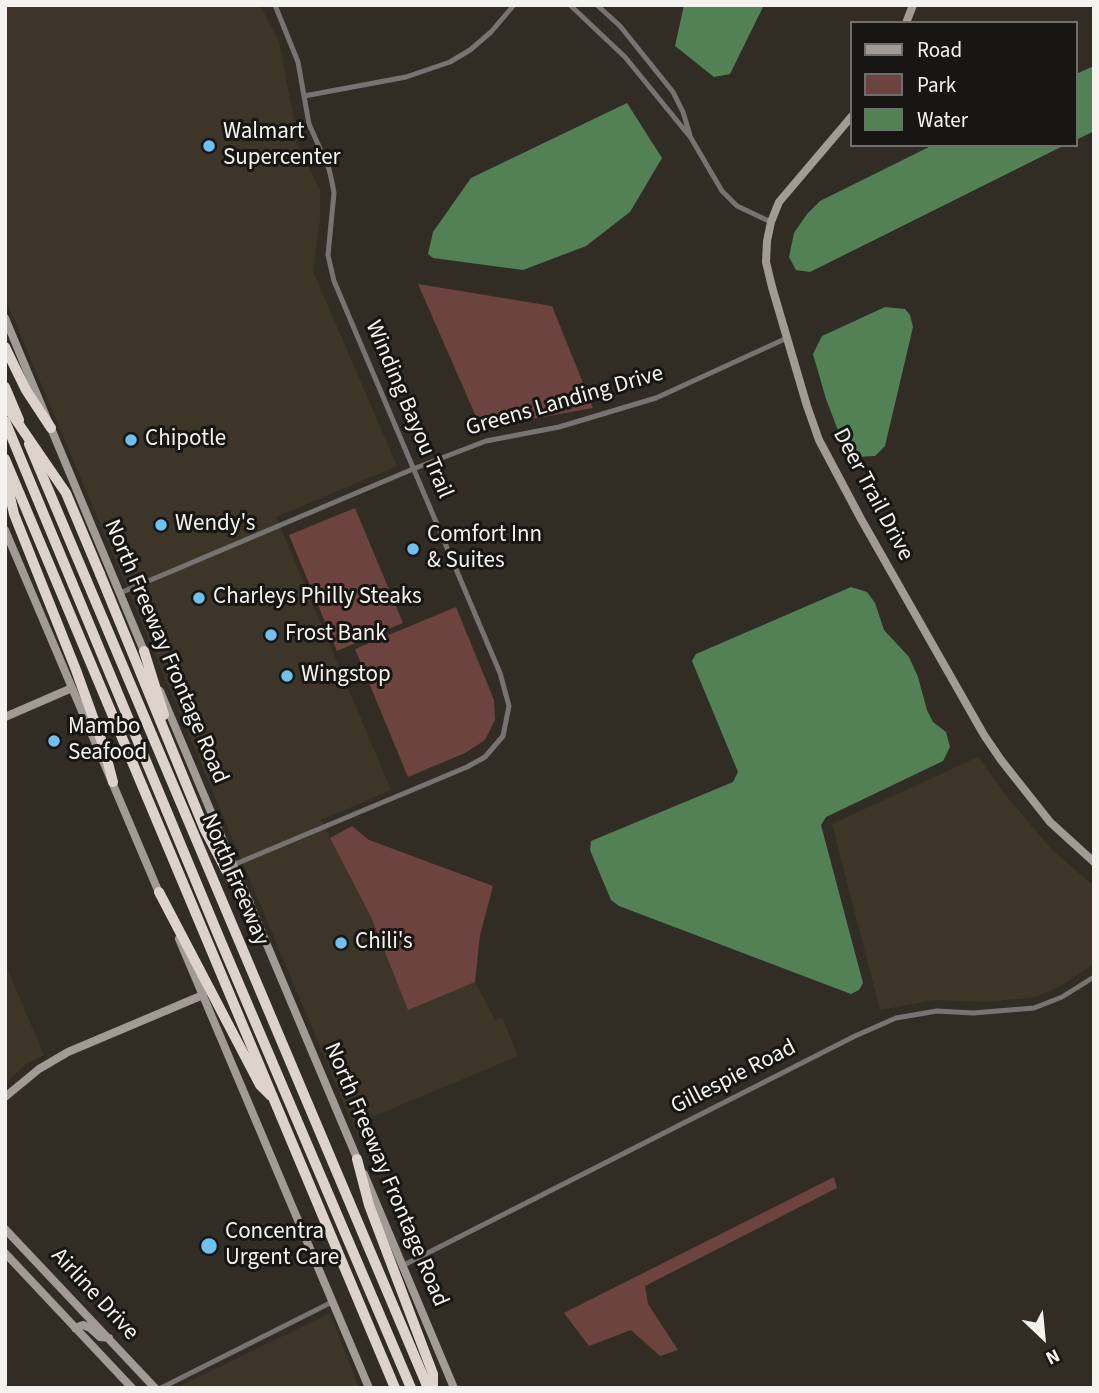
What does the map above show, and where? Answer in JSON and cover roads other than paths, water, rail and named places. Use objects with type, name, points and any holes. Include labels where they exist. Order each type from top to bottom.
[{"type":"highway","points":[[5,347],[26,390],[51,428]]},
{"type":"highway","name":"North Freeway","points":[[5,387],[428,1388]]},
{"type":"highway","points":[[5,404],[66,493],[215,852],[249,903]]},
{"type":"highway","name":"North Freeway","points":[[5,421],[411,1388]]},
{"type":"highway","name":"North Freeway","points":[[5,459],[396,1388]]},
{"type":"highway","points":[[5,474],[14,514],[96,725],[113,782]]},
{"type":"highway","points":[[144,652],[184,779]]},
{"type":"highway","points":[[159,892],[260,1085],[276,1101]]},
{"type":"highway","points":[[357,1158],[369,1205],[433,1374],[433,1388]]},
{"type":"main road","name":"Deer Trail Drive","points":[[850,118],[779,202],[771,222],[766,262],[819,440],[967,708],[1001,760],[1050,822],[1094,862]]},
{"type":"main road","name":"North Freeway Frontage Road","points":[[5,318],[454,1388]]},
{"type":"main road","points":[[5,530],[369,1388]]},
{"type":"main road","points":[[5,717],[72,688]]},
{"type":"main road","points":[[5,1097],[32,1074],[68,1052],[203,995]]},
{"type":"main road","name":"Airline Drive","points":[[5,1229],[155,1388]]},
{"type":"main road","name":"Airline Drive","points":[[5,1253],[132,1388]]},
{"type":"main road","points":[[44,1294],[56,1282]]},
{"type":"main road","points":[[75,1328],[83,1325],[100,1337],[108,1338]]},
{"type":"street","name":"Winding Bayou Trail","points":[[233,865],[467,768],[485,757],[503,736],[509,706],[507,692],[331,269],[328,241],[333,205],[332,182],[309,124],[298,62],[275,5]]},
{"type":"street","points":[[304,96],[406,77],[450,62],[470,50],[491,32],[514,5]]},
{"type":"street","points":[[570,5],[625,57],[691,138],[710,173],[729,199],[737,206],[771,222]]},
{"type":"street","points":[[597,5],[620,26],[673,92],[683,111],[691,138]]},
{"type":"street","name":"Greens Landing Drive","points":[[120,593],[413,469],[486,441],[559,427],[656,398],[787,338]]},
{"type":"street","name":"Gillespie Road","points":[[404,1265],[896,1017],[937,1011],[973,1013],[1034,1008],[1062,998],[1094,976]]},
{"type":"street","points":[[161,1388],[332,1301]]},
{"type":"water","points":[[684,5],[764,5],[730,74],[714,77],[675,46]]},
{"type":"water","points":[[1094,66],[1094,131],[1078,139],[1078,73]]},
{"type":"water","points":[[627,103],[662,158],[630,212],[586,246],[523,270],[433,258],[428,254],[433,232],[471,178]]},
{"type":"water","points":[[929,147],[1061,147],[810,272],[796,270],[789,257],[794,233],[820,201]]},
{"type":"water","points":[[885,307],[905,309],[910,315],[913,327],[885,446],[875,456],[857,457],[844,446],[813,354],[822,336]]},
{"type":"water","points":[[851,587],[867,592],[875,603],[884,630],[909,657],[927,710],[933,722],[946,732],[950,747],[943,761],[826,817],[821,825],[863,983],[859,990],[851,994],[619,906],[611,900],[590,850],[591,841],[733,782],[738,772],[692,661],[696,654]]},
{"type":"place","name":"Walmart Supercenter","points":[[209,146]]},
{"type":"place","name":"Chipotle","points":[[131,440]]},
{"type":"place","name":"Wendy's","points":[[161,525]]},
{"type":"place","name":"Comfort Inn & Suites","points":[[413,549]]},
{"type":"place","name":"Charleys Philly Steaks","points":[[199,598]]},
{"type":"place","name":"Frost Bank","points":[[271,635]]},
{"type":"place","name":"Wingstop","points":[[287,676]]},
{"type":"place","name":"Mambo Seafood","points":[[54,741]]},
{"type":"place","name":"Chili's","points":[[341,943]]},
{"type":"place","name":"Concentra Urgent Care","points":[[209,1246]]}]
